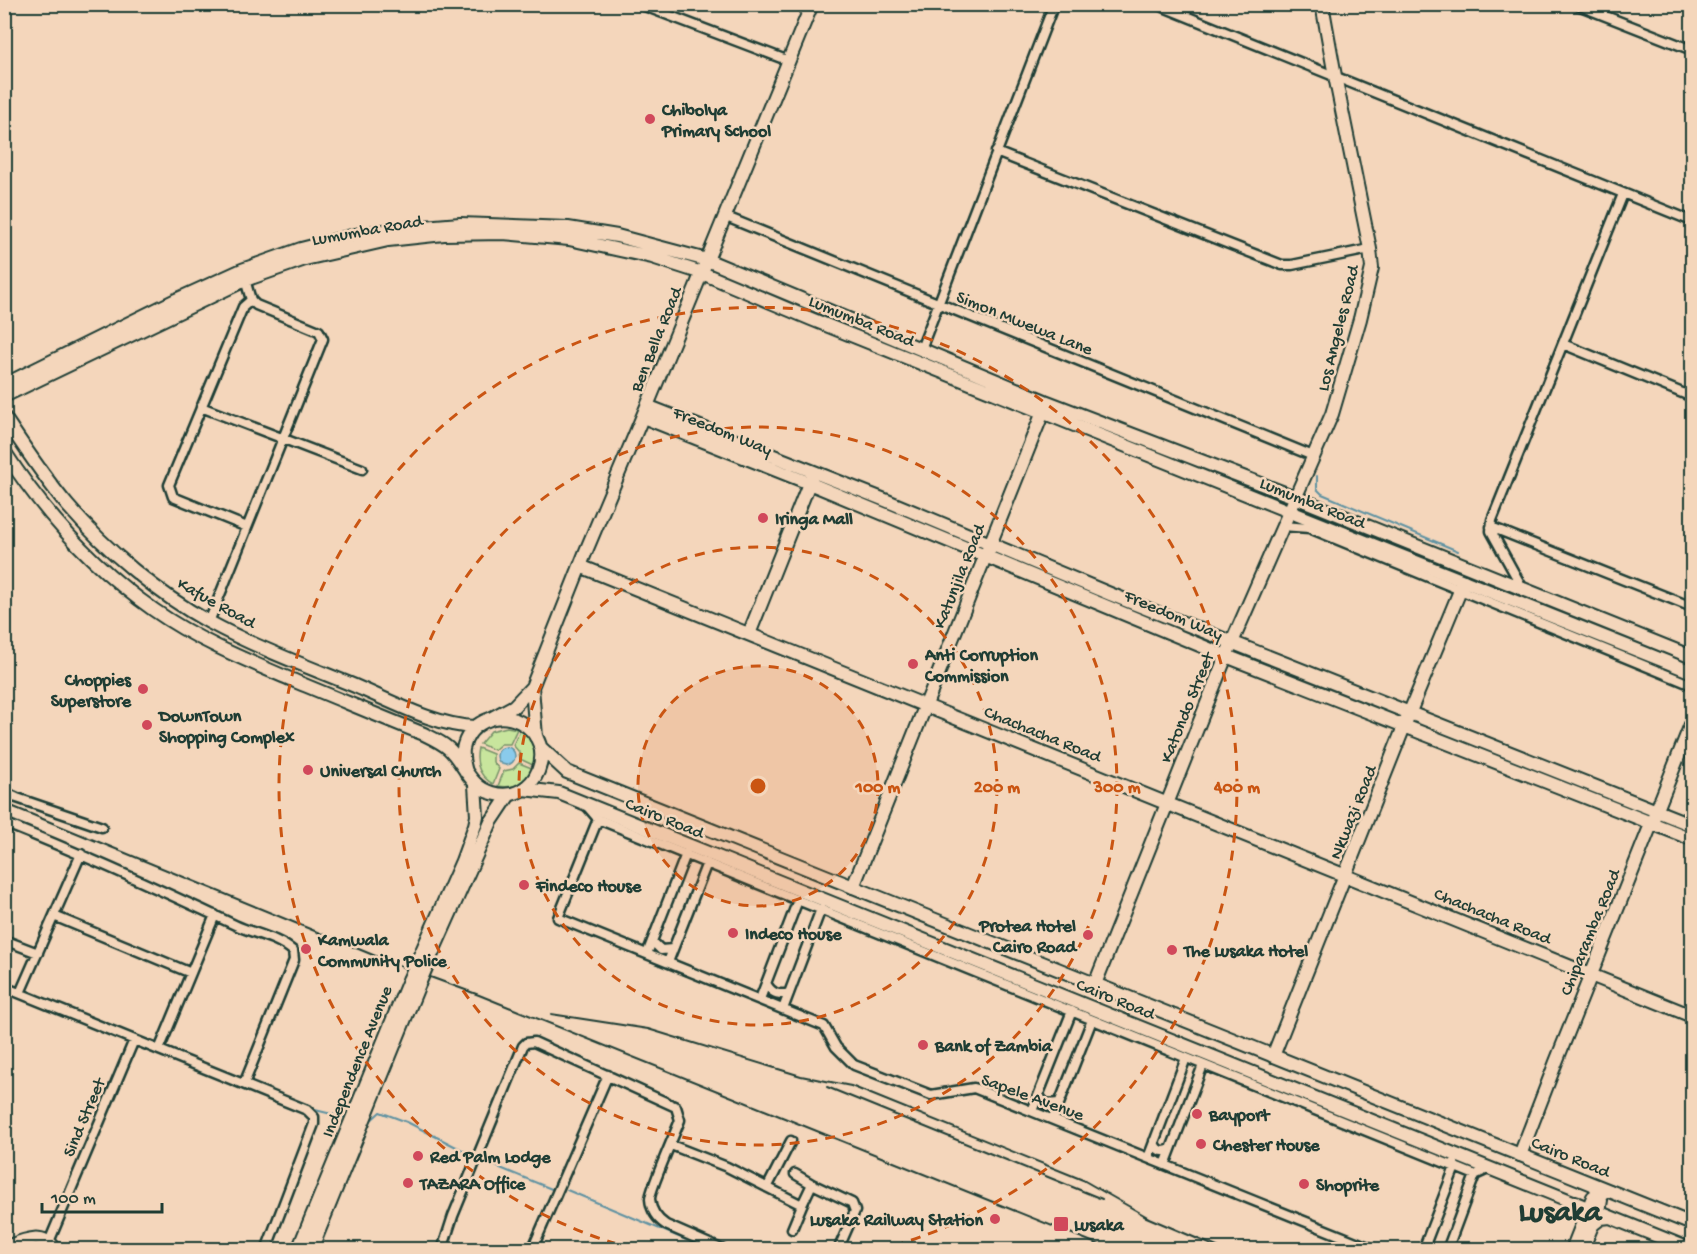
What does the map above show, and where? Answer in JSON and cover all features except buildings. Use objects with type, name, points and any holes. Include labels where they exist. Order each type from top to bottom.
[{"type":"main road","name":"Ben Bella Road","points":[[490,718],[514,706],[532,687],[812,4]]},
{"type":"main road","name":"Los Angeles Road","points":[[1288,512],[1332,414],[1360,319],[1372,268],[1322,4]]},
{"type":"main road","name":"Lumumba Road","points":[[8,387],[301,249],[399,229],[460,224],[533,226],[616,236],[707,260],[1045,401],[1295,497],[1692,657]]},
{"type":"main road","name":"Lumumba Road","points":[[244,275],[378,242],[444,234],[503,233],[549,236],[652,257],[702,273],[1288,512],[1462,586],[1692,672]]},
{"type":"main road","points":[[7,421],[8,387]]},
{"type":"main road","name":"Freedom Way","points":[[645,412],[811,477],[885,500],[1655,817],[1692,839]]},
{"type":"main road","name":"Katunjila Road","points":[[853,887],[1043,412]]},
{"type":"main road","name":"Kafue Road","points":[[7,421],[66,504],[88,527],[165,594],[209,622],[259,646],[414,711],[457,727],[475,728]]},
{"type":"main road","points":[[4,451],[54,520],[105,570],[155,611],[192,633],[242,660],[424,734],[449,749],[466,772],[476,784],[488,792],[508,795],[524,789],[534,780],[540,768],[538,742],[529,729],[516,720],[506,717],[490,718],[468,736],[463,748],[466,772]]},
{"type":"main road","name":"Freedom Way","points":[[811,477],[880,513],[1226,656],[1405,727],[1655,817],[1692,825]]},
{"type":"main road","points":[[749,634],[811,477]]},
{"type":"main road","points":[[880,513],[885,500]]},
{"type":"main road","name":"Katondo Street","points":[[1095,984],[1226,656],[1288,512]]},
{"type":"main road","name":"Chachacha Road","points":[[580,566],[1168,802],[1692,1016]]},
{"type":"main road","name":"Nkwazi Road","points":[[1274,1056],[1462,586]]},
{"type":"main road","name":"Ben Bella Road","points":[[532,687],[538,742]]},
{"type":"main road","name":"Chiparamba Road","points":[[1520,1155],[1692,722]]},
{"type":"main road","name":"Cairo Road","points":[[538,742],[567,772],[1395,1104],[1600,1189],[1692,1224]]},
{"type":"main road","name":"Independence Avenue","points":[[427,953],[475,825],[476,784]]},
{"type":"main road","name":"Cairo Road","points":[[524,789],[559,793],[684,849],[920,944],[967,957],[1029,982],[1111,1021],[1169,1039],[1188,1052],[1248,1070],[1692,1250]]},
{"type":"main road","name":"Independence Avenue","points":[[298,1250],[427,953],[491,822],[508,795]]},
{"type":"main road","points":[[684,849],[693,836],[692,822]]},
{"type":"main road","points":[[705,857],[702,839],[712,830]]},
{"type":"main road","points":[[947,950],[957,942],[956,928]]},
{"type":"main road","points":[[967,957],[965,945],[969,939],[976,936]]},
{"type":"main road","name":"Independence Avenue","points":[[311,1250],[414,982]]},
{"type":"main road","points":[[1169,1039],[1179,1031],[1178,1017]]},
{"type":"main road","points":[[1188,1052],[1188,1034],[1191,1028],[1198,1025]]},
{"type":"main road","points":[[1386,1126],[1396,1118],[1395,1104]]},
{"type":"main road","points":[[1406,1134],[1404,1122],[1414,1112]]},
{"type":"main road","points":[[1582,1250],[1593,1210],[1593,1197],[1600,1189]]},
{"type":"main road","points":[[1575,1202],[1588,1224]]},
{"type":"main road","points":[[1572,1250],[1588,1224],[1601,1218],[1612,1217]]},
{"type":"main road","points":[[4,1248],[31,1238],[41,1238],[55,1247]]},
{"type":"street","points":[[639,4],[789,61]]},
{"type":"street","points":[[921,349],[1054,4]]},
{"type":"street","points":[[1156,4],[1692,221]]},
{"type":"street","points":[[1575,4],[1692,50]]},
{"type":"street","points":[[996,152],[1282,265],[1370,249]]},
{"type":"street","points":[[1523,589],[1491,527],[1491,520],[1623,194]]},
{"type":"street","name":"Simon Mwewa Lane","points":[[724,216],[1313,456]]},
{"type":"street","points":[[209,622],[323,335],[319,330],[256,305],[251,300],[244,275]]},
{"type":"street","points":[[247,527],[173,497],[169,485],[243,307],[251,300]]},
{"type":"street","points":[[1563,344],[1692,397]]},
{"type":"street","points":[[201,407],[362,470]]},
{"type":"street","points":[[1282,526],[1309,528],[1462,586],[1692,685]]},
{"type":"street","points":[[1491,527],[1692,607]]},
{"type":"street","points":[[4,792],[102,827]]},
{"type":"street","points":[[586,804],[598,819],[652,836]]},
{"type":"street","name":"Sapele Avenue","points":[[598,819],[558,918],[824,1026],[836,1047],[854,1065],[931,1095],[974,1088],[1376,1250]]},
{"type":"street","points":[[4,823],[81,854],[238,926],[286,945],[293,951],[294,960],[244,1084]]},
{"type":"street","points":[[647,954],[684,849]]},
{"type":"street","points":[[20,993],[81,854]]},
{"type":"street","points":[[668,962],[705,857]]},
{"type":"street","points":[[772,884],[798,900],[920,944],[1092,1020],[1111,1021],[1188,1052],[1203,1065],[1475,1175]]},
{"type":"street","points":[[760,999],[798,900]]},
{"type":"street","points":[[783,1009],[821,909]]},
{"type":"street","points":[[159,1050],[215,915]]},
{"type":"street","points":[[54,916],[191,973]]},
{"type":"street","points":[[4,940],[38,953]]},
{"type":"street","points":[[652,941],[660,950],[674,949]]},
{"type":"street","points":[[1029,982],[1032,995]]},
{"type":"street","points":[[766,983],[775,994],[789,993]]},
{"type":"street","points":[[4,987],[307,1110],[314,1117],[314,1124],[266,1250]]},
{"type":"street","points":[[1032,1111],[1072,1011]]},
{"type":"street","points":[[1053,1119],[1092,1020]]},
{"type":"street","name":"Sind Street","points":[[55,1247],[134,1040]]},
{"type":"street","points":[[442,1250],[453,1216],[523,1046],[534,1041],[676,1107],[680,1120],[650,1196],[653,1210],[658,1220],[666,1226],[723,1250]]},
{"type":"street","points":[[1148,1158],[1188,1052]]},
{"type":"street","points":[[1165,1165],[1203,1065]]},
{"type":"street","points":[[1248,1070],[1256,1086]]},
{"type":"street","points":[[532,1250],[608,1075]]},
{"type":"street","points":[[1039,1095],[1047,1104],[1059,1103]]},
{"type":"street","points":[[1329,1116],[1345,1110]]},
{"type":"street","points":[[768,1186],[791,1141]]},
{"type":"street","points":[[1154,1142],[1155,1147],[1160,1151],[1166,1152],[1171,1149]]},
{"type":"street","points":[[671,1145],[768,1186],[802,1205]]},
{"type":"street","points":[[1423,1249],[1455,1167],[1451,1153]]},
{"type":"street","points":[[1447,1250],[1475,1175],[1490,1168]]},
{"type":"street","points":[[795,1174],[854,1206],[855,1211],[838,1250]]},
{"type":"street","points":[[792,1229],[812,1184]]},
{"type":"green space","points":[[507,727],[517,729],[510,744],[501,744],[494,750],[480,744],[491,731]]},
{"type":"green space","points":[[520,730],[533,745],[535,766],[520,759],[519,752],[513,745]]},
{"type":"green space","points":[[478,748],[493,754],[493,762],[499,769],[493,784],[484,777],[479,769]]},
{"type":"green space","points":[[519,763],[534,769],[519,784],[498,786],[504,771],[513,769]]},
{"type":"water","points":[[506,747],[512,750],[515,756],[512,762],[506,765],[500,762],[497,756],[500,750]]},
{"type":"waterway","points":[[1317,476],[1317,489],[1322,494],[1458,551]]},
{"type":"waterway","points":[[231,1075],[242,1079]]},
{"type":"waterway","points":[[311,1109],[344,1117]]},
{"type":"waterway","points":[[368,1123],[380,1112],[407,1122],[476,1157]]},
{"type":"waterway","points":[[481,1160],[554,1190]]},
{"type":"waterway","points":[[567,1190],[710,1250]]},
{"type":"railway","points":[[4,803],[395,964],[479,995],[1112,1250]]},
{"type":"railway","points":[[551,1014],[648,1029],[801,1076],[851,1086],[1083,1180],[1151,1219]]},
{"type":"railway","points":[[827,1087],[1102,1199]]},
{"type":"railway","points":[[1144,1216],[1224,1250]]},
{"type":"place","name":"Chibolya Primary School","points":[[650,119]]},
{"type":"place","name":"Iringa Mall","points":[[763,518]]},
{"type":"place","name":"Anti Corruption Commission","points":[[913,664]]},
{"type":"place","name":"Choppies Superstore","points":[[143,689]]},
{"type":"place","name":"DownTown Shopping Complex","points":[[147,725]]},
{"type":"place","name":"Universal Church","points":[[308,770]]},
{"type":"place","name":"Findeco House","points":[[524,885]]},
{"type":"place","name":"Indeco House","points":[[733,933]]},
{"type":"place","name":"Protea Hotel Cairo Road","points":[[1088,935]]},
{"type":"place","name":"Kamwala Community Police","points":[[306,949]]},
{"type":"place","name":"The Lusaka Hotel","points":[[1172,950]]},
{"type":"place","name":"Bank of Zambia","points":[[923,1045]]},
{"type":"place","name":"Bayport","points":[[1197,1114]]},
{"type":"place","name":"Chester House","points":[[1201,1144]]},
{"type":"place","name":"Red Palm Lodge","points":[[418,1156]]},
{"type":"place","name":"TAZARA Office","points":[[408,1183]]},
{"type":"place","name":"Shoprite","points":[[1304,1184]]},
{"type":"place","name":"Lusaka Railway Station","points":[[995,1219]]},
{"type":"place","name":"Lusaka","points":[[1061,1224]]},
{"type":"district","name":"Lusaka","points":[[1560,1210]]}]
